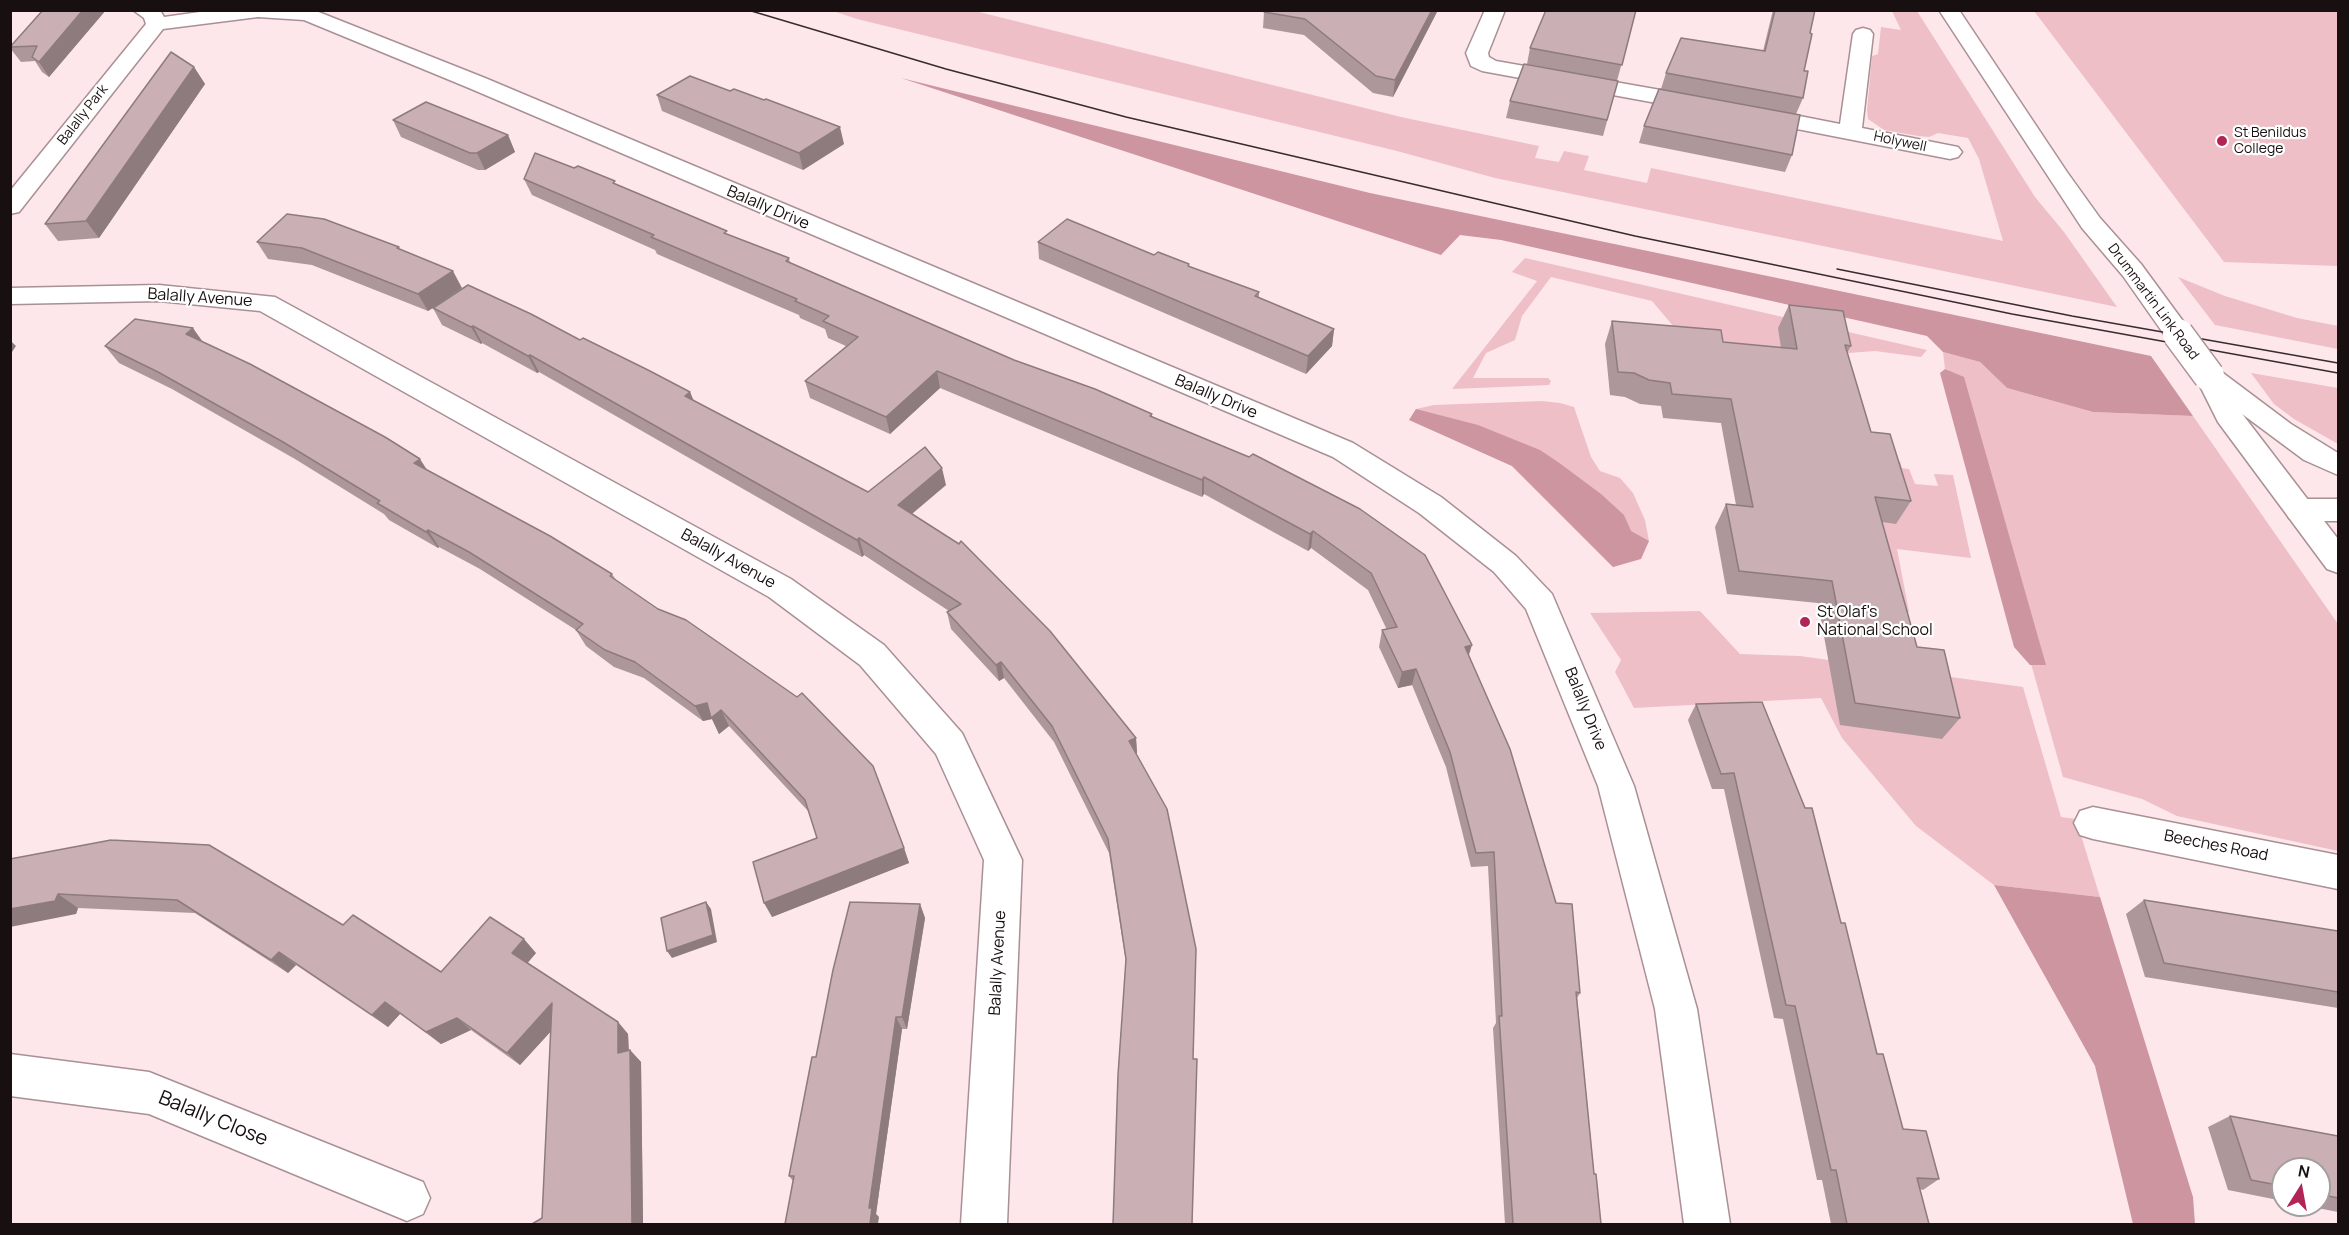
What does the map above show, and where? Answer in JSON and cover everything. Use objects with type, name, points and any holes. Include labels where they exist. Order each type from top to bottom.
[{"type":"street","name":"Holywell","points":[[1495,10],[1476,54],[1479,61],[1490,66],[1950,152]]},
{"type":"street","name":"Drummartin Link Road","points":[[1950,10],[2057,175],[2091,223],[2132,270],[2210,376],[2228,415],[2338,561]]},
{"type":"street","name":"Balally Drive","points":[[149,17],[258,11],[283,11],[309,15],[1343,450],[1430,505],[1505,564],[1540,603],[1617,786],[1676,1009],[1707,1224]]},
{"type":"street","name":"Balally Park","points":[[10,207],[149,17]]},
{"type":"street","name":"Holywell","points":[[1850,132],[1863,34]]},
{"type":"street","name":"Balally Avenue","points":[[10,296],[159,293],[266,303],[780,588],[872,654],[949,744],[1003,860],[984,1224]]},
{"type":"street","points":[[2210,376],[2281,431],[2314,453],[2338,465]]},
{"type":"street","points":[[2300,510],[2338,510]]},
{"type":"street","name":"Beeches Road","points":[[2093,823],[2338,872]]},
{"type":"street","name":"Balally Close","points":[[10,1075],[24,1074],[149,1093],[408,1198]]},
{"type":"shaded area","points":[[833,11],[975,11],[1401,117],[1539,146],[1535,158],[1559,162],[1564,151],[1589,156],[1584,170],[1647,183],[1651,168],[2003,241],[1979,159],[1968,138],[1938,133],[1929,137],[1918,136],[1884,130],[1868,119],[1872,56],[1878,54],[1881,27],[1901,30],[1892,11],[1917,11],[2035,197],[2064,232],[2117,307],[1495,178],[1397,151],[857,19]]},
{"type":"shaded area","name":"St Benildus College","points":[[2034,11],[2338,11],[2338,266],[2224,262]]},
{"type":"shaded area","points":[[901,78],[1370,193],[2151,356],[2193,416],[2093,412],[2007,388],[1980,362],[1943,352],[1927,336],[1501,240],[1460,235],[1441,255]]},
{"type":"shaded area","points":[[1525,258],[1927,350],[1921,357],[1875,351],[1835,354],[1779,328],[1782,354],[1690,346],[1652,301],[1551,277],[1522,316],[1515,340],[1486,353],[1473,378],[1548,378],[1551,381],[1549,385],[1452,389],[1537,281],[1512,272]]},
{"type":"shaded area","points":[[2178,277],[2225,296],[2297,318],[2338,326],[2338,349],[2215,325]]},
{"type":"shaded area","points":[[1943,352],[1980,362],[2007,388],[2093,412],[2193,416],[2338,624],[2338,851],[2177,816],[2142,799],[2063,777],[1948,370],[1945,369]]},
{"type":"shaded area","points":[[1945,369],[1964,377],[2046,665],[2030,665],[2014,647],[1940,373]]},
{"type":"shaded area","points":[[2251,373],[2338,388],[2338,444],[2294,419],[2274,404]]},
{"type":"shaded area","points":[[1542,401],[1574,407],[1591,457],[1600,471],[1620,478],[1633,493],[1645,520],[1649,541],[1639,558],[1613,567],[1512,466],[1410,420],[1416,409],[1434,405]]},
{"type":"shaded area","points":[[1416,409],[1478,425],[1540,450],[1558,462],[1601,494],[1624,515],[1631,531],[1649,541],[1641,559],[1613,567],[1512,466],[1409,420]]},
{"type":"shaded area","points":[[1876,457],[1900,461],[1902,468],[1909,469],[1915,484],[1938,486],[1934,474],[1953,475],[1971,558],[1897,549],[1909,612],[1885,610]]},
{"type":"shaded area","points":[[1700,611],[1740,654],[1800,656],[2023,687],[2061,817],[2076,819],[2100,897],[1994,885],[1916,826],[1842,738],[1821,698],[1634,708],[1615,672],[1621,660],[1590,613]]},
{"type":"shaded area","points":[[1994,885],[2100,897],[2193,1197],[2195,1224],[2133,1224],[2095,1066]]},
{"type":"building","points":[[43,10],[83,10],[39,62],[32,57],[37,46],[10,47]]},
{"type":"building","points":[[1265,10],[1432,10],[1395,80],[1376,76],[1305,19],[1264,12]]},
{"type":"building","points":[[1546,10],[1636,10],[1622,65],[1530,48]]},
{"type":"building","points":[[1775,10],[1815,10],[1804,71],[1808,71],[1803,98],[1666,73],[1681,38],[1765,51]]},
{"type":"building","points":[[171,52],[194,67],[86,221],[45,224]]},
{"type":"building","points":[[1524,64],[1618,81],[1607,120],[1510,101]]},
{"type":"building","points":[[690,76],[730,91],[734,89],[766,99],[840,127],[799,153],[657,95]]},
{"type":"building","points":[[1659,89],[1800,115],[1792,155],[1644,126]]},
{"type":"building","points":[[426,102],[508,135],[477,153],[470,153],[393,120]]},
{"type":"building","points":[[535,153],[574,168],[578,166],[615,181],[613,183],[727,231],[724,233],[789,258],[786,261],[1014,360],[1095,389],[1152,414],[1150,416],[1249,457],[1253,454],[1360,509],[1425,555],[1472,645],[1465,647],[1510,749],[1556,903],[1572,904],[1580,993],[1576,992],[1601,1224],[1513,1224],[1499,1016],[1502,1016],[1494,852],[1476,853],[1450,752],[1416,669],[1402,672],[1382,630],[1397,627],[1371,573],[1313,531],[1310,534],[1204,477],[1202,480],[937,371],[886,417],[805,381],[858,337],[823,321],[829,316],[795,301],[797,299],[651,237],[654,235],[524,179]]},
{"type":"building","points":[[287,214],[324,219],[399,247],[397,248],[453,271],[418,294],[302,248],[257,242]]},
{"type":"building","points":[[1067,219],[1154,255],[1158,252],[1189,264],[1188,266],[1259,292],[1255,296],[1334,329],[1308,356],[1038,242]]},
{"type":"building","points":[[468,285],[580,340],[583,338],[648,370],[690,392],[685,396],[868,492],[925,447],[942,468],[898,505],[959,544],[961,541],[1050,631],[1136,738],[1129,741],[1167,809],[1196,949],[1193,1059],[1197,1059],[1192,1224],[1113,1224],[1118,1075],[1126,959],[1108,839],[1052,726],[1001,662],[996,665],[947,612],[961,604],[859,538],[857,540],[530,355],[433,308]]},
{"type":"building","points":[[1789,305],[1843,311],[1851,346],[1845,345],[1871,432],[1890,434],[1911,501],[1875,497],[1917,647],[1944,650],[1960,718],[1855,703],[1832,581],[1739,571],[1726,504],[1753,507],[1731,399],[1672,394],[1670,383],[1649,380],[1634,373],[1618,372],[1612,321],[1721,330],[1723,342],[1797,349]]},
{"type":"building","points":[[135,319],[193,328],[186,334],[250,364],[385,437],[420,459],[414,463],[550,536],[612,574],[610,576],[658,609],[686,620],[797,697],[802,693],[873,766],[904,848],[764,903],[753,862],[817,838],[805,800],[721,710],[711,718],[707,703],[695,706],[635,662],[605,650],[576,630],[583,624],[469,552],[428,530],[426,532],[283,442],[158,372],[105,346]]},
{"type":"building","points":[[1762,702],[1805,808],[1812,808],[1841,923],[1845,923],[1877,1054],[1883,1054],[1903,1129],[1926,1131],[1939,1179],[1917,1178],[1929,1224],[1847,1224],[1836,1170],[1831,1170],[1795,1006],[1786,1005],[1734,773],[1721,774],[1696,704]]},
{"type":"building","points":[[111,840],[209,845],[343,925],[353,915],[441,972],[490,917],[524,939],[512,953],[618,1022],[618,1053],[630,1050],[632,1224],[532,1224],[542,1218],[552,1003],[507,1053],[457,1018],[426,1032],[385,1002],[372,1015],[279,952],[271,960],[177,900],[58,894],[55,901],[10,909],[10,859]]},
{"type":"building","points":[[2144,900],[2338,931],[2338,992],[2164,963]]},
{"type":"building","points":[[706,902],[713,935],[667,951],[661,918]]},
{"type":"building","points":[[850,902],[920,904],[902,1017],[896,1017],[869,1208],[872,1208],[870,1224],[785,1224],[794,1176],[789,1176],[812,1057],[816,1057],[833,970]]},
{"type":"building","points":[[2230,1116],[2338,1136],[2338,1198],[2331,1197],[2331,1157],[2271,1157],[2271,1184],[2251,1180]]},
{"type":"tram line","points":[[748,10],[946,69],[1126,117],[1635,236],[2012,314],[2338,373]]},
{"type":"tram line","points":[[1837,269],[2072,316],[2338,363]]},
{"type":"place","name":"St Benildus College","points":[[2222,141]]},
{"type":"place","name":"St Olaf's National School","points":[[1805,622]]}]
